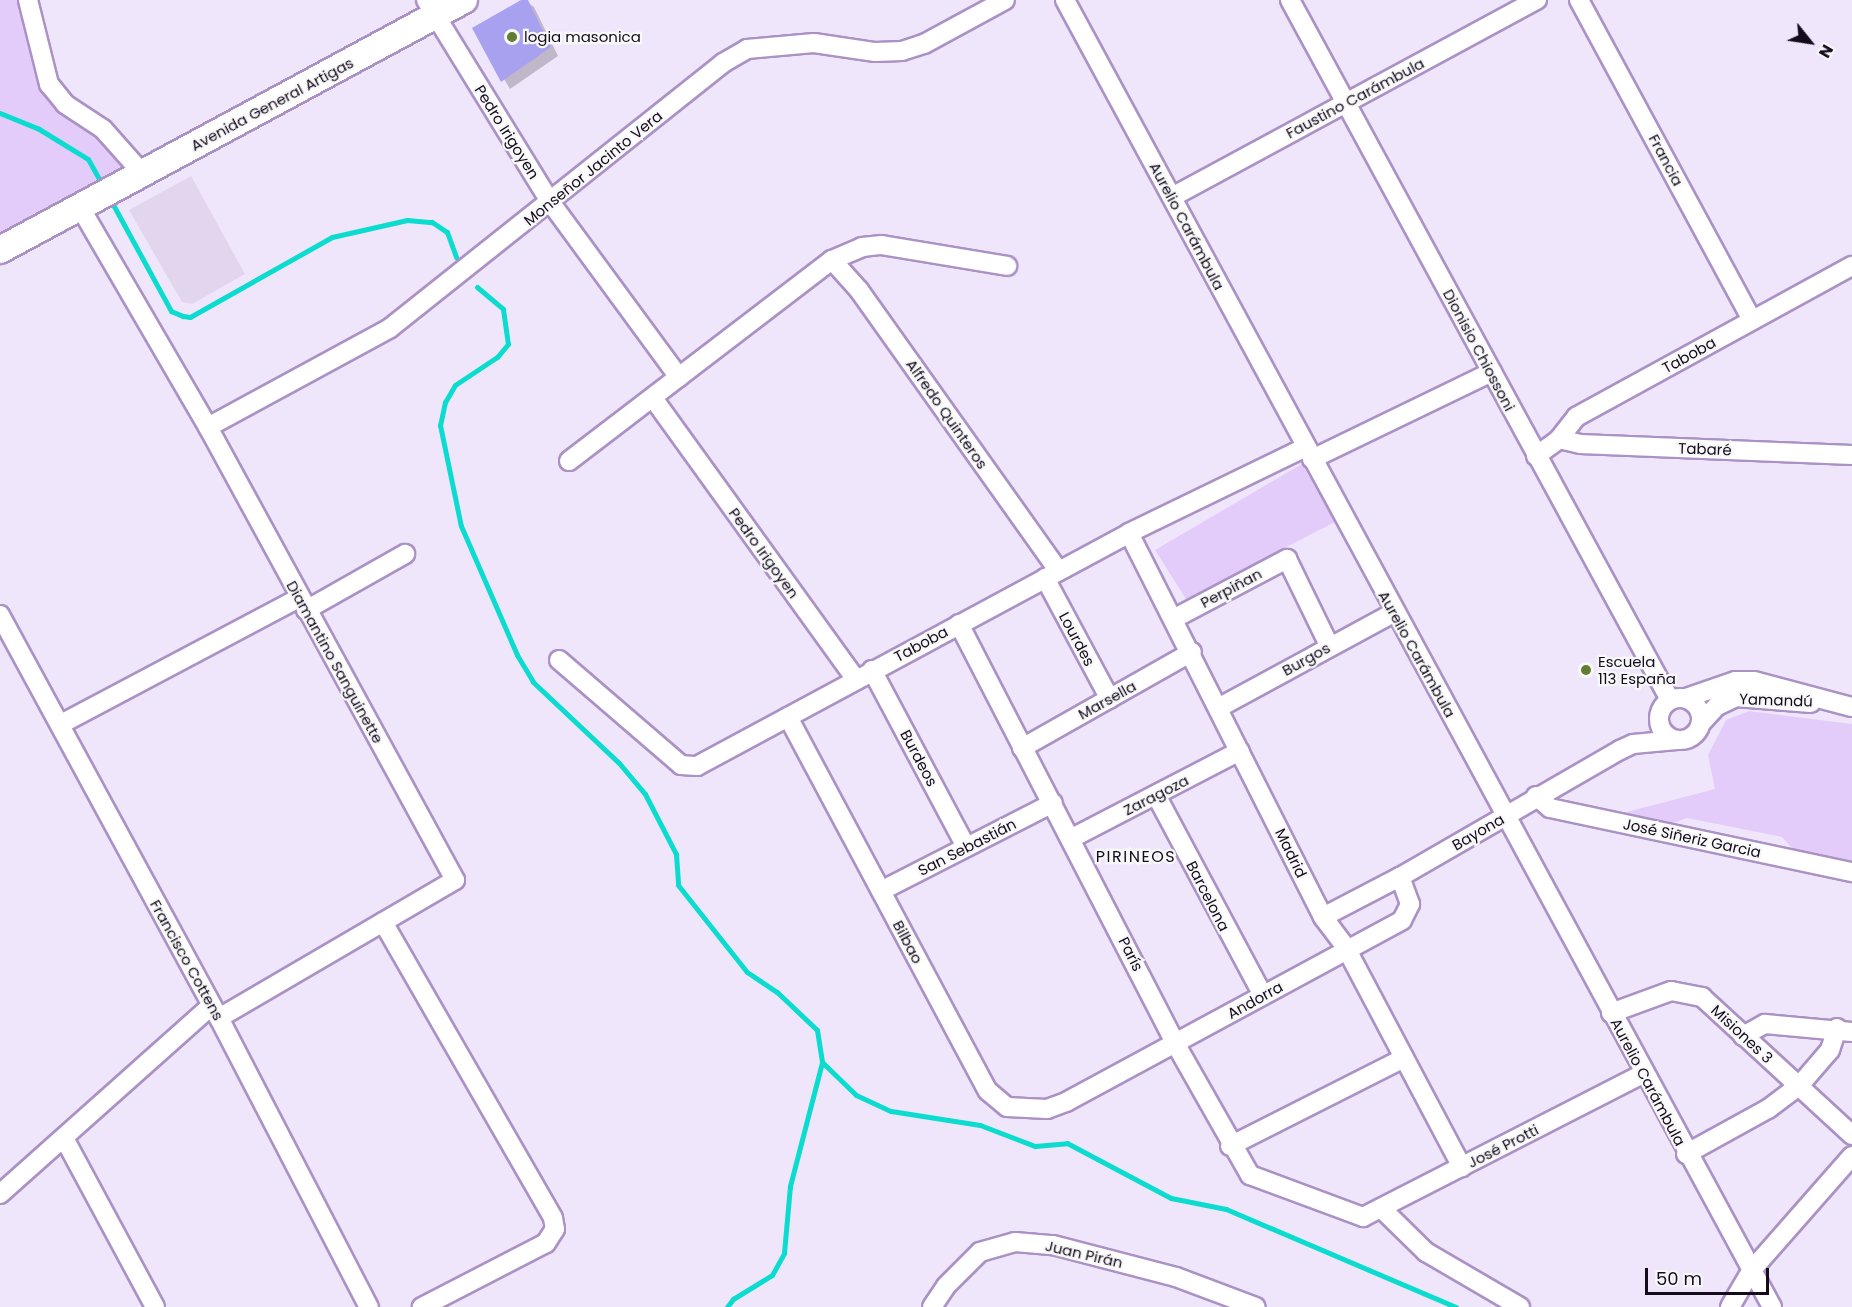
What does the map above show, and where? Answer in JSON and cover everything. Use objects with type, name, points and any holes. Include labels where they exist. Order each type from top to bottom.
[{"type":"main road","name":"Avenida General Artigas","points":[[0,250],[119,186],[430,8],[464,0]]},
{"type":"street","points":[[28,0],[49,84],[65,104],[103,129],[142,173]]},
{"type":"street","name":"Monseñor Jacinto Vera","points":[[208,427],[390,328],[551,203],[723,63],[747,49],[814,43],[875,52],[902,51],[924,44],[1005,0]]},
{"type":"street","name":"Aurelio Carámbula","points":[[1065,0],[1393,613],[1508,815],[1643,1074],[1772,1307]]},
{"type":"street","name":"Dionisio Chiossoni","points":[[1290,0],[1344,104],[1536,456],[1678,699]]},
{"type":"street","name":"Faustino Carámbula","points":[[1172,197],[1537,0]]},
{"type":"street","name":"Francia","points":[[1579,0],[1752,320]]},
{"type":"street","name":"Pedro Irigoyen","points":[[430,8],[551,203],[679,377]]},
{"type":"street","name":"Diamantino Sanguinette","points":[[0,1194],[215,1012],[455,880],[302,604],[88,203]]},
{"type":"street","points":[[568,461],[832,260],[862,247],[882,245],[1007,266]]},
{"type":"street","name":"Alfredo Quinteros","points":[[832,260],[859,290],[1051,574]]},
{"type":"street","name":"Taboba","points":[[1536,456],[1559,440],[1576,417],[1852,266]]},
{"type":"street","name":"Taboba","points":[[559,660],[681,765],[697,766],[1129,533],[1492,372]]},
{"type":"street","name":"Pedro Irigoyen","points":[[653,398],[855,679]]},
{"type":"street","name":"Tabaré","points":[[1559,440],[1580,444],[1852,455]]},
{"type":"street","name":"Madrid","points":[[1129,533],[1220,707],[1323,917],[1346,948],[1462,1167]]},
{"type":"street","points":[[61,724],[405,554]]},
{"type":"street","name":"Perpiñan","points":[[1175,618],[1287,559],[1329,645]]},
{"type":"street","name":"Lourdes","points":[[1051,574],[1110,699]]},
{"type":"street","name":"Burgos","points":[[1220,707],[1329,645],[1393,613]]},
{"type":"street","name":"Francisco Cottens","points":[[0,615],[215,1012],[369,1307]]},
{"type":"street","name":"París","points":[[959,624],[1230,1146],[1250,1175],[1363,1217]]},
{"type":"street","name":"Marsella","points":[[1022,748],[1192,652]]},
{"type":"street","name":"Burdeos","points":[[872,670],[966,847]]},
{"type":"street","name":"Yamandú","points":[[1678,699],[1735,681],[1789,688],[1852,707]]},
{"type":"street","name":"Yamandú","points":[[1702,722],[1717,706],[1736,697],[1810,703],[1824,700]]},
{"type":"street","points":[[1678,699],[1700,710],[1702,722],[1695,734],[1677,740],[1665,734],[1659,716],[1678,699]]},
{"type":"street","name":"Bayona","points":[[1323,917],[1400,878],[1508,815],[1536,796],[1633,744],[1659,716]]},
{"type":"street","name":"Bilbao","points":[[788,717],[987,1091],[1007,1107],[1047,1109],[1066,1102]]},
{"type":"street","name":"Bayona","points":[[1633,744],[1677,740]]},
{"type":"street","name":"Zaragoza","points":[[1072,838],[1240,751]]},
{"type":"street","name":"Barcelona","points":[[1156,795],[1263,995]]},
{"type":"street","name":"José Siñeriz Garcia","points":[[1536,796],[1550,808],[1852,872]]},
{"type":"street","name":"San Sebastián","points":[[881,891],[1053,803]]},
{"type":"street","name":"Andorra","points":[[1066,1102],[1346,948],[1402,920],[1408,912],[1408,892],[1400,878]]},
{"type":"street","points":[[382,922],[553,1218],[555,1229],[546,1242],[423,1307]]},
{"type":"street","name":"Misiones 3","points":[[1611,1013],[1671,991],[1687,992],[1702,997],[1852,1136]]},
{"type":"street","points":[[1743,1036],[1765,1024],[1845,1030]]},
{"type":"street","points":[[1686,1154],[1768,1109],[1799,1086],[1845,1030]]},
{"type":"street","points":[[1230,1146],[1404,1058]]},
{"type":"street","name":"José Protti","points":[[1363,1217],[1643,1074]]},
{"type":"street","points":[[64,1138],[155,1307]]},
{"type":"street","points":[[1730,1307],[1751,1272],[1852,1156]]},
{"type":"street","points":[[1381,1208],[1426,1252],[1520,1307]]},
{"type":"street","name":"Juan Pirán","points":[[932,1307],[946,1286],[980,1252],[1016,1242],[1053,1245],[1176,1277],[1256,1307]]},
{"type":"shaded area","points":[[0,0],[20,0],[41,89],[58,109],[98,137],[125,171],[0,240]]},
{"type":"shaded area","points":[[191,176],[245,274],[192,304],[182,302],[129,210]]},
{"type":"shaded area","points":[[1302,464],[1335,522],[1186,599],[1155,550]]},
{"type":"shaded area","points":[[1749,711],[1852,724],[1852,864],[1794,850],[1782,837],[1687,818],[1670,824],[1619,814],[1715,789],[1708,755],[1726,720]]},
{"type":"building","name":"logia masonica","points":[[521,0],[528,0],[551,47],[501,82],[472,28]]},
{"type":"waterway","points":[[0,113],[39,129],[88,159],[103,186]]},
{"type":"waterway","points":[[110,199],[171,311],[183,316],[190,317],[332,237],[407,220],[432,222],[447,232],[456,257]]},
{"type":"waterway","points":[[477,287],[503,309],[508,344],[497,357],[455,385],[445,402],[440,425],[461,526],[517,655],[533,682],[619,763],[645,794],[676,854],[678,885],[747,972],[777,992],[817,1030],[822,1062],[856,1095],[891,1111],[980,1125],[1035,1146],[1067,1143],[1171,1198],[1226,1209],[1456,1307]]},
{"type":"waterway","points":[[727,1307],[733,1299],[772,1275],[784,1253],[790,1186],[822,1062]]},
{"type":"place","name":"logia masonica","points":[[512,37]]},
{"type":"place","name":"Escuela 113 España","points":[[1586,670]]},
{"type":"district","name":"PIRINEOS","points":[[1136,857]]}]
